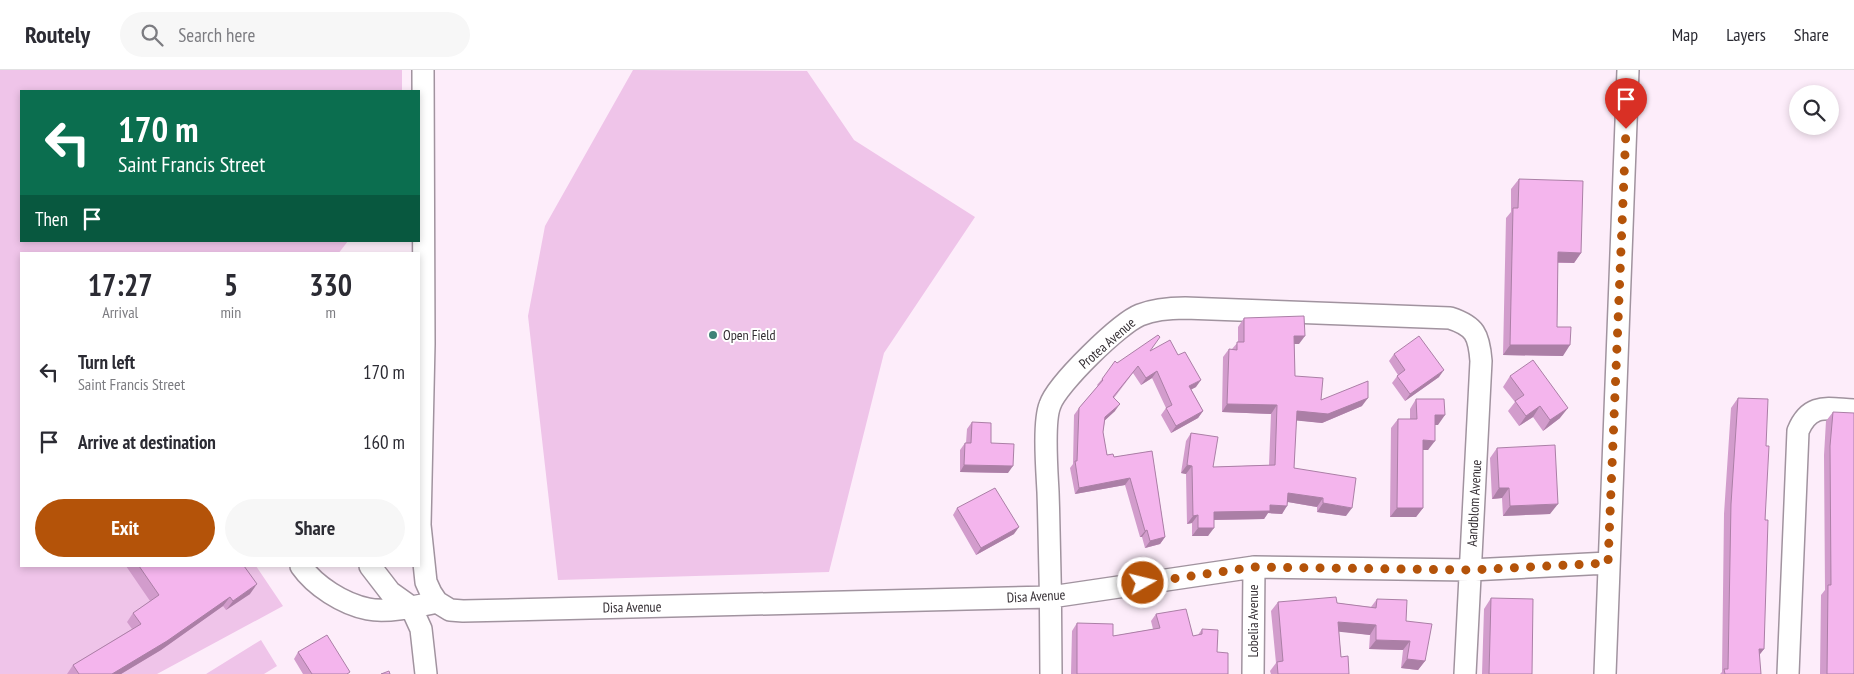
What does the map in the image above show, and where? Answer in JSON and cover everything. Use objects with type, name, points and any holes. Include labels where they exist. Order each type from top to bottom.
[{"type":"street","points":[[302,567],[310,578],[338,597],[368,610],[411,607],[437,602],[426,582],[420,525],[423,70]]},
{"type":"street","points":[[1605,674],[1628,70]]},
{"type":"street","name":"Protea Avenue","points":[[1051,674],[1051,597],[1046,441],[1050,405],[1087,358],[1104,341],[1139,315],[1161,309],[1185,308],[1450,318],[1466,323],[1472,330],[1480,343],[1481,361]]},
{"type":"street","name":"Aandblom Avenue","points":[[1465,674],[1481,361]]},
{"type":"street","points":[[1788,674],[1798,431],[1804,418],[1820,408],[1854,410]]},
{"type":"street","name":"Disa Avenue","points":[[437,602],[450,610],[463,612],[1051,597],[1254,567],[1470,570],[1608,563]]},
{"type":"street","points":[[371,567],[390,592],[411,607],[421,629],[426,674]]},
{"type":"street","name":"Lobelia Avenue","points":[[1253,674],[1254,567]]},
{"type":"shaded area","points":[[0,70],[402,70],[402,90],[20,90],[20,242],[347,242],[340,252],[20,252],[20,567],[257,567],[283,606],[157,674],[0,674]]},
{"type":"shaded area","name":"Open Field","points":[[633,70],[807,71],[854,140],[975,217],[884,353],[829,572],[558,580],[528,316],[545,226]]},
{"type":"shaded area","points":[[261,640],[277,666],[264,674],[206,674]]},
{"type":"building","points":[[1519,179],[1583,181],[1581,253],[1558,252],[1557,327],[1571,327],[1570,345],[1510,345],[1513,208],[1518,208]]},
{"type":"building","points":[[1304,316],[1305,336],[1294,336],[1295,376],[1323,378],[1321,400],[1368,381],[1368,398],[1328,414],[1297,411],[1294,468],[1356,478],[1352,508],[1323,503],[1323,498],[1288,493],[1287,506],[1270,505],[1270,511],[1214,512],[1214,528],[1198,528],[1198,515],[1193,516],[1192,466],[1187,465],[1191,433],[1218,437],[1213,467],[1275,465],[1277,405],[1227,404],[1229,349],[1237,350],[1237,342],[1244,342],[1244,318]]},
{"type":"building","points":[[1158,335],[1160,337],[1150,351],[1170,340],[1178,355],[1185,352],[1201,380],[1189,386],[1203,411],[1176,426],[1166,408],[1172,405],[1157,371],[1146,378],[1138,366],[1113,397],[1120,404],[1105,417],[1103,432],[1107,455],[1113,454],[1114,457],[1152,451],[1165,537],[1150,541],[1147,530],[1145,531],[1130,478],[1079,488],[1075,461],[1077,461],[1079,408],[1103,380],[1115,361],[1117,363]]},
{"type":"building","points":[[1419,336],[1444,370],[1410,394],[1397,376],[1405,370],[1394,354]]},
{"type":"building","points":[[1533,360],[1568,408],[1550,420],[1540,406],[1526,416],[1515,401],[1524,395],[1510,376]]},
{"type":"building","points":[[1738,398],[1768,399],[1766,446],[1769,446],[1765,520],[1768,520],[1764,649],[1759,649],[1761,674],[1725,674],[1724,669],[1728,669],[1731,504]]},
{"type":"building","points":[[1416,399],[1444,399],[1445,415],[1435,415],[1435,441],[1423,440],[1423,508],[1397,508],[1398,419],[1417,419]]},
{"type":"building","points":[[1833,412],[1854,413],[1854,674],[1827,674],[1828,585],[1831,585],[1830,446]]},
{"type":"building","points":[[972,422],[991,423],[991,443],[1014,444],[1013,466],[964,465],[965,443],[971,443]]},
{"type":"building","points":[[1555,445],[1558,504],[1510,506],[1509,488],[1499,488],[1497,448]]},
{"type":"building","points":[[995,488],[1019,527],[981,548],[957,508]]},
{"type":"building","points":[[140,567],[245,567],[257,584],[233,601],[230,597],[167,641],[112,674],[79,674],[73,665],[141,624],[133,613],[159,595]]},
{"type":"building","points":[[1336,597],[1337,603],[1376,608],[1377,599],[1407,600],[1406,621],[1432,624],[1425,661],[1407,659],[1410,641],[1376,640],[1376,625],[1338,622],[1341,657],[1348,656],[1349,674],[1278,674],[1277,662],[1283,661],[1278,602]]},
{"type":"building","points":[[1491,598],[1533,599],[1532,674],[1489,674]]},
{"type":"building","points":[[1186,609],[1193,636],[1202,634],[1202,629],[1218,630],[1217,652],[1228,653],[1228,674],[1077,674],[1077,623],[1113,624],[1113,636],[1160,628],[1156,614]]},
{"type":"building","points":[[327,635],[350,672],[347,674],[312,674],[298,652]]},
{"type":"place","name":"Open Field","points":[[713,335]]},
{"type":"route","points":[[1143,583],[1254,567],[1470,570],[1608,563],[1626,129]]}]
